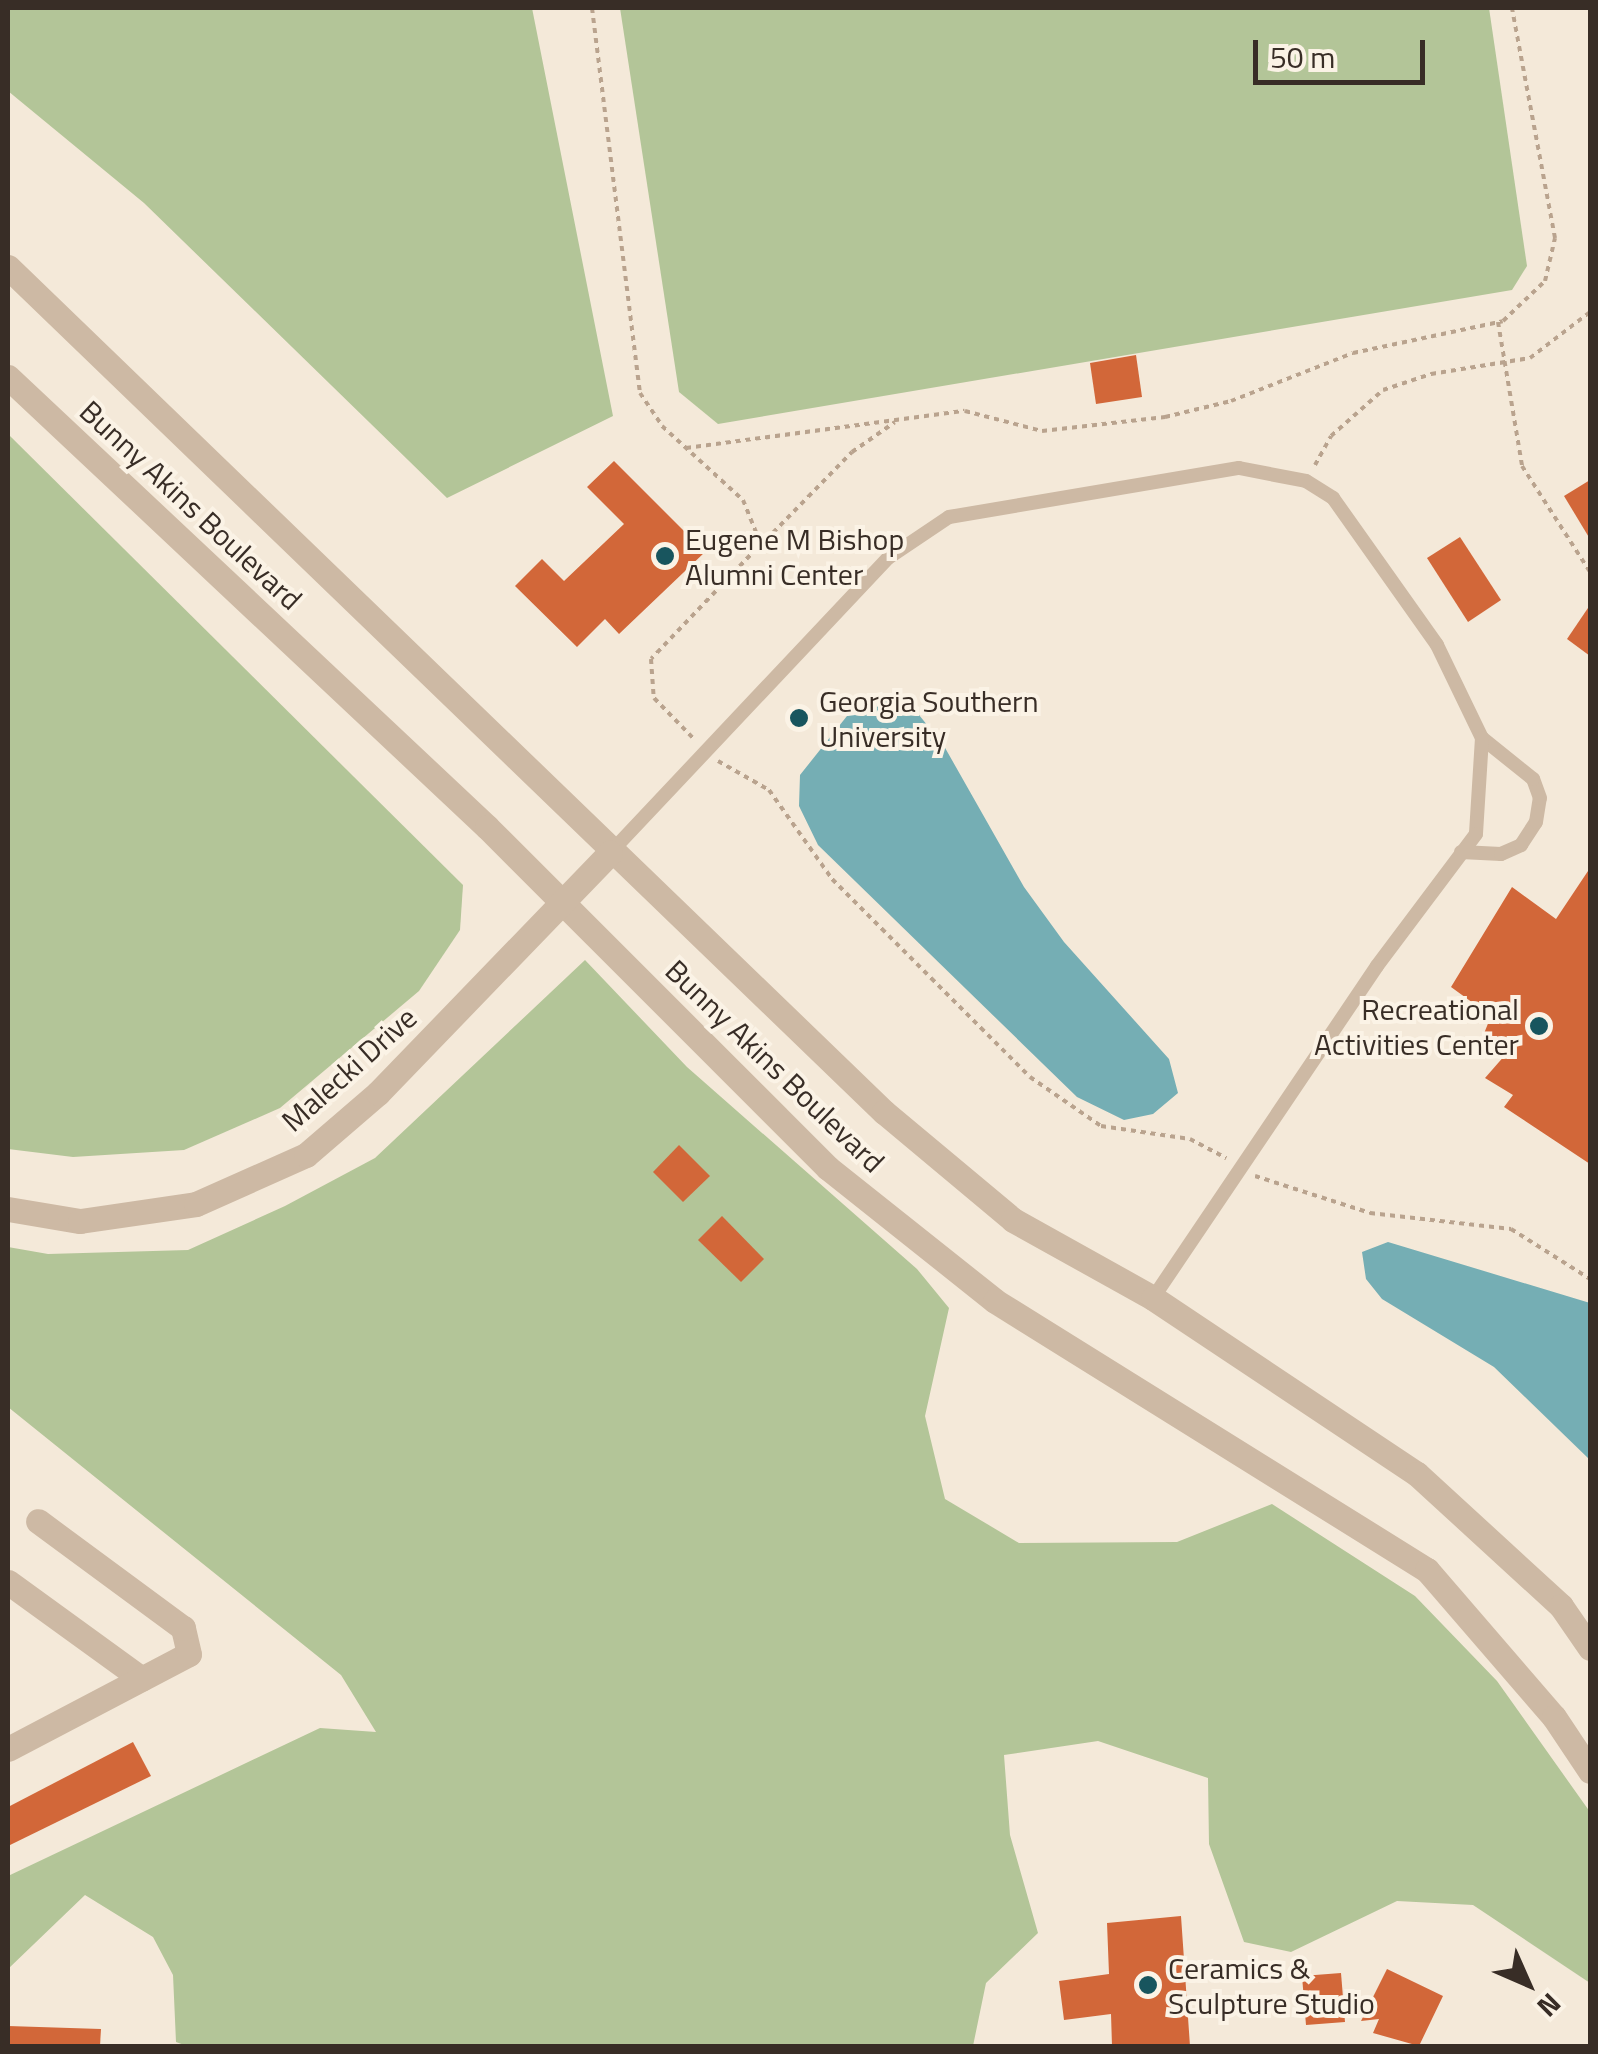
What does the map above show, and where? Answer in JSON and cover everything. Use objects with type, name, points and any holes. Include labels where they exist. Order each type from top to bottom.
[{"type":"street","name":"Bunny Akins Boulevard","points":[[8,267],[610,852],[884,1112],[1012,1220],[1153,1298],[1417,1474],[1560,1606],[1590,1648]]},
{"type":"street","name":"Bunny Akins Boulevard","points":[[8,377],[562,904],[828,1168],[995,1301],[1426,1570],[1554,1717],[1590,1772]]},
{"type":"street","name":"Malecki Drive","points":[[8,1209],[80,1221],[196,1204],[306,1155],[378,1093],[610,852]]},
{"type":"street","points":[[8,1749],[189,1654],[182,1628],[38,1521]]},
{"type":"street","points":[[8,1582],[142,1678]]},
{"type":"lane","points":[[610,852],[703,747],[888,558],[949,518],[1239,468],[1306,481],[1332,498],[1437,645],[1482,738],[1533,779],[1540,798],[1536,822],[1521,845],[1501,854],[1460,852]]},
{"type":"lane","points":[[1153,1298],[1240,1166],[1476,834],[1482,738]]},
{"type":"path","points":[[592,8],[640,393],[648,411],[743,500],[757,548]]},
{"type":"path","points":[[686,448],[981,410],[1019,427],[1066,431],[1165,417],[1231,401],[1353,353],[1498,322],[1524,308],[1545,281],[1555,238],[1512,8]]},
{"type":"path","points":[[1306,481],[1331,436],[1383,390],[1431,374],[1506,365],[1530,358],[1590,312]]},
{"type":"path","points":[[1498,322],[1522,466],[1590,572]]},
{"type":"path","points":[[899,419],[852,452],[651,660],[659,707],[726,769],[770,790],[832,878],[1030,1076],[1101,1126],[1190,1139],[1271,1186],[1329,1196],[1370,1213],[1511,1229],[1590,1279]]},
{"type":"green space","points":[[8,8],[532,8],[613,416],[447,498],[144,203],[8,91]]},
{"type":"green space","points":[[620,8],[1489,8],[1527,266],[1512,290],[718,424],[679,392]]},
{"type":"green space","points":[[8,434],[463,885],[460,930],[419,991],[280,1108],[184,1150],[73,1157],[8,1149]]},
{"type":"green space","points":[[585,960],[687,1067],[917,1269],[949,1308],[925,1416],[945,1499],[1019,1543],[1177,1542],[1272,1504],[1415,1596],[1497,1681],[1590,1812],[1590,1983],[1473,1905],[1397,1901],[1291,1952],[1244,1942],[1209,1844],[1208,1778],[1098,1741],[1004,1755],[1010,1835],[1038,1933],[986,1983],[973,2046],[187,2046],[176,2042],[173,1975],[153,1937],[85,1895],[8,1969],[8,1876],[320,1728],[376,1732],[341,1675],[8,1407],[8,1247],[48,1254],[188,1250],[285,1206],[375,1158]]},
{"type":"water","points":[[885,695],[907,700],[944,746],[1024,887],[1064,942],[1169,1059],[1178,1093],[1153,1114],[1124,1120],[1077,1097],[818,845],[799,806],[800,775],[847,716]]},
{"type":"water","points":[[1388,1242],[1590,1303],[1590,1460],[1494,1367],[1382,1299],[1366,1279],[1362,1252]]},
{"type":"building","points":[[1136,355],[1142,397],[1096,404],[1090,363]]},
{"type":"building","name":"Eugene M Bishop Alumni Center","points":[[614,461],[705,552],[619,634],[605,619],[577,647],[515,586],[542,559],[564,581],[624,524],[587,487]]},
{"type":"building","points":[[1590,480],[1590,539],[1564,496]]},
{"type":"building","points":[[1460,537],[1501,600],[1468,622],[1427,558]]},
{"type":"building","points":[[1590,605],[1590,656],[1567,639]]},
{"type":"building","name":"Recreational Activities Center","points":[[1590,868],[1590,1164],[1504,1107],[1513,1095],[1485,1078],[1506,1054],[1483,1036],[1491,1016],[1451,987],[1512,887],[1556,919]]},
{"type":"building","points":[[679,1145],[710,1176],[683,1202],[653,1172]]},
{"type":"building","points":[[722,1216],[764,1259],[741,1282],[698,1240]]},
{"type":"building","points":[[133,1742],[151,1776],[8,1846],[8,1807]]},
{"type":"building","name":"Ceramics & Sculpture Studio","points":[[1181,1916],[1190,2046],[1112,2046],[1111,2014],[1064,2020],[1059,1981],[1109,1974],[1107,1923]]},
{"type":"building","points":[[1387,1969],[1443,1996],[1419,2046],[1373,2033],[1379,2019],[1361,2021]]},
{"type":"building","points":[[1341,1973],[1345,2022],[1306,2025],[1302,1976]]},
{"type":"building","points":[[8,2026],[101,2029],[100,2046],[8,2046]]},
{"type":"place","name":"Eugene M Bishop Alumni Center","points":[[665,556]]},
{"type":"place","name":"Georgia Southern University","points":[[799,718]]},
{"type":"place","name":"Recreational Activities Center","points":[[1539,1026]]},
{"type":"place","name":"Ceramics & Sculpture Studio","points":[[1148,1985]]}]
